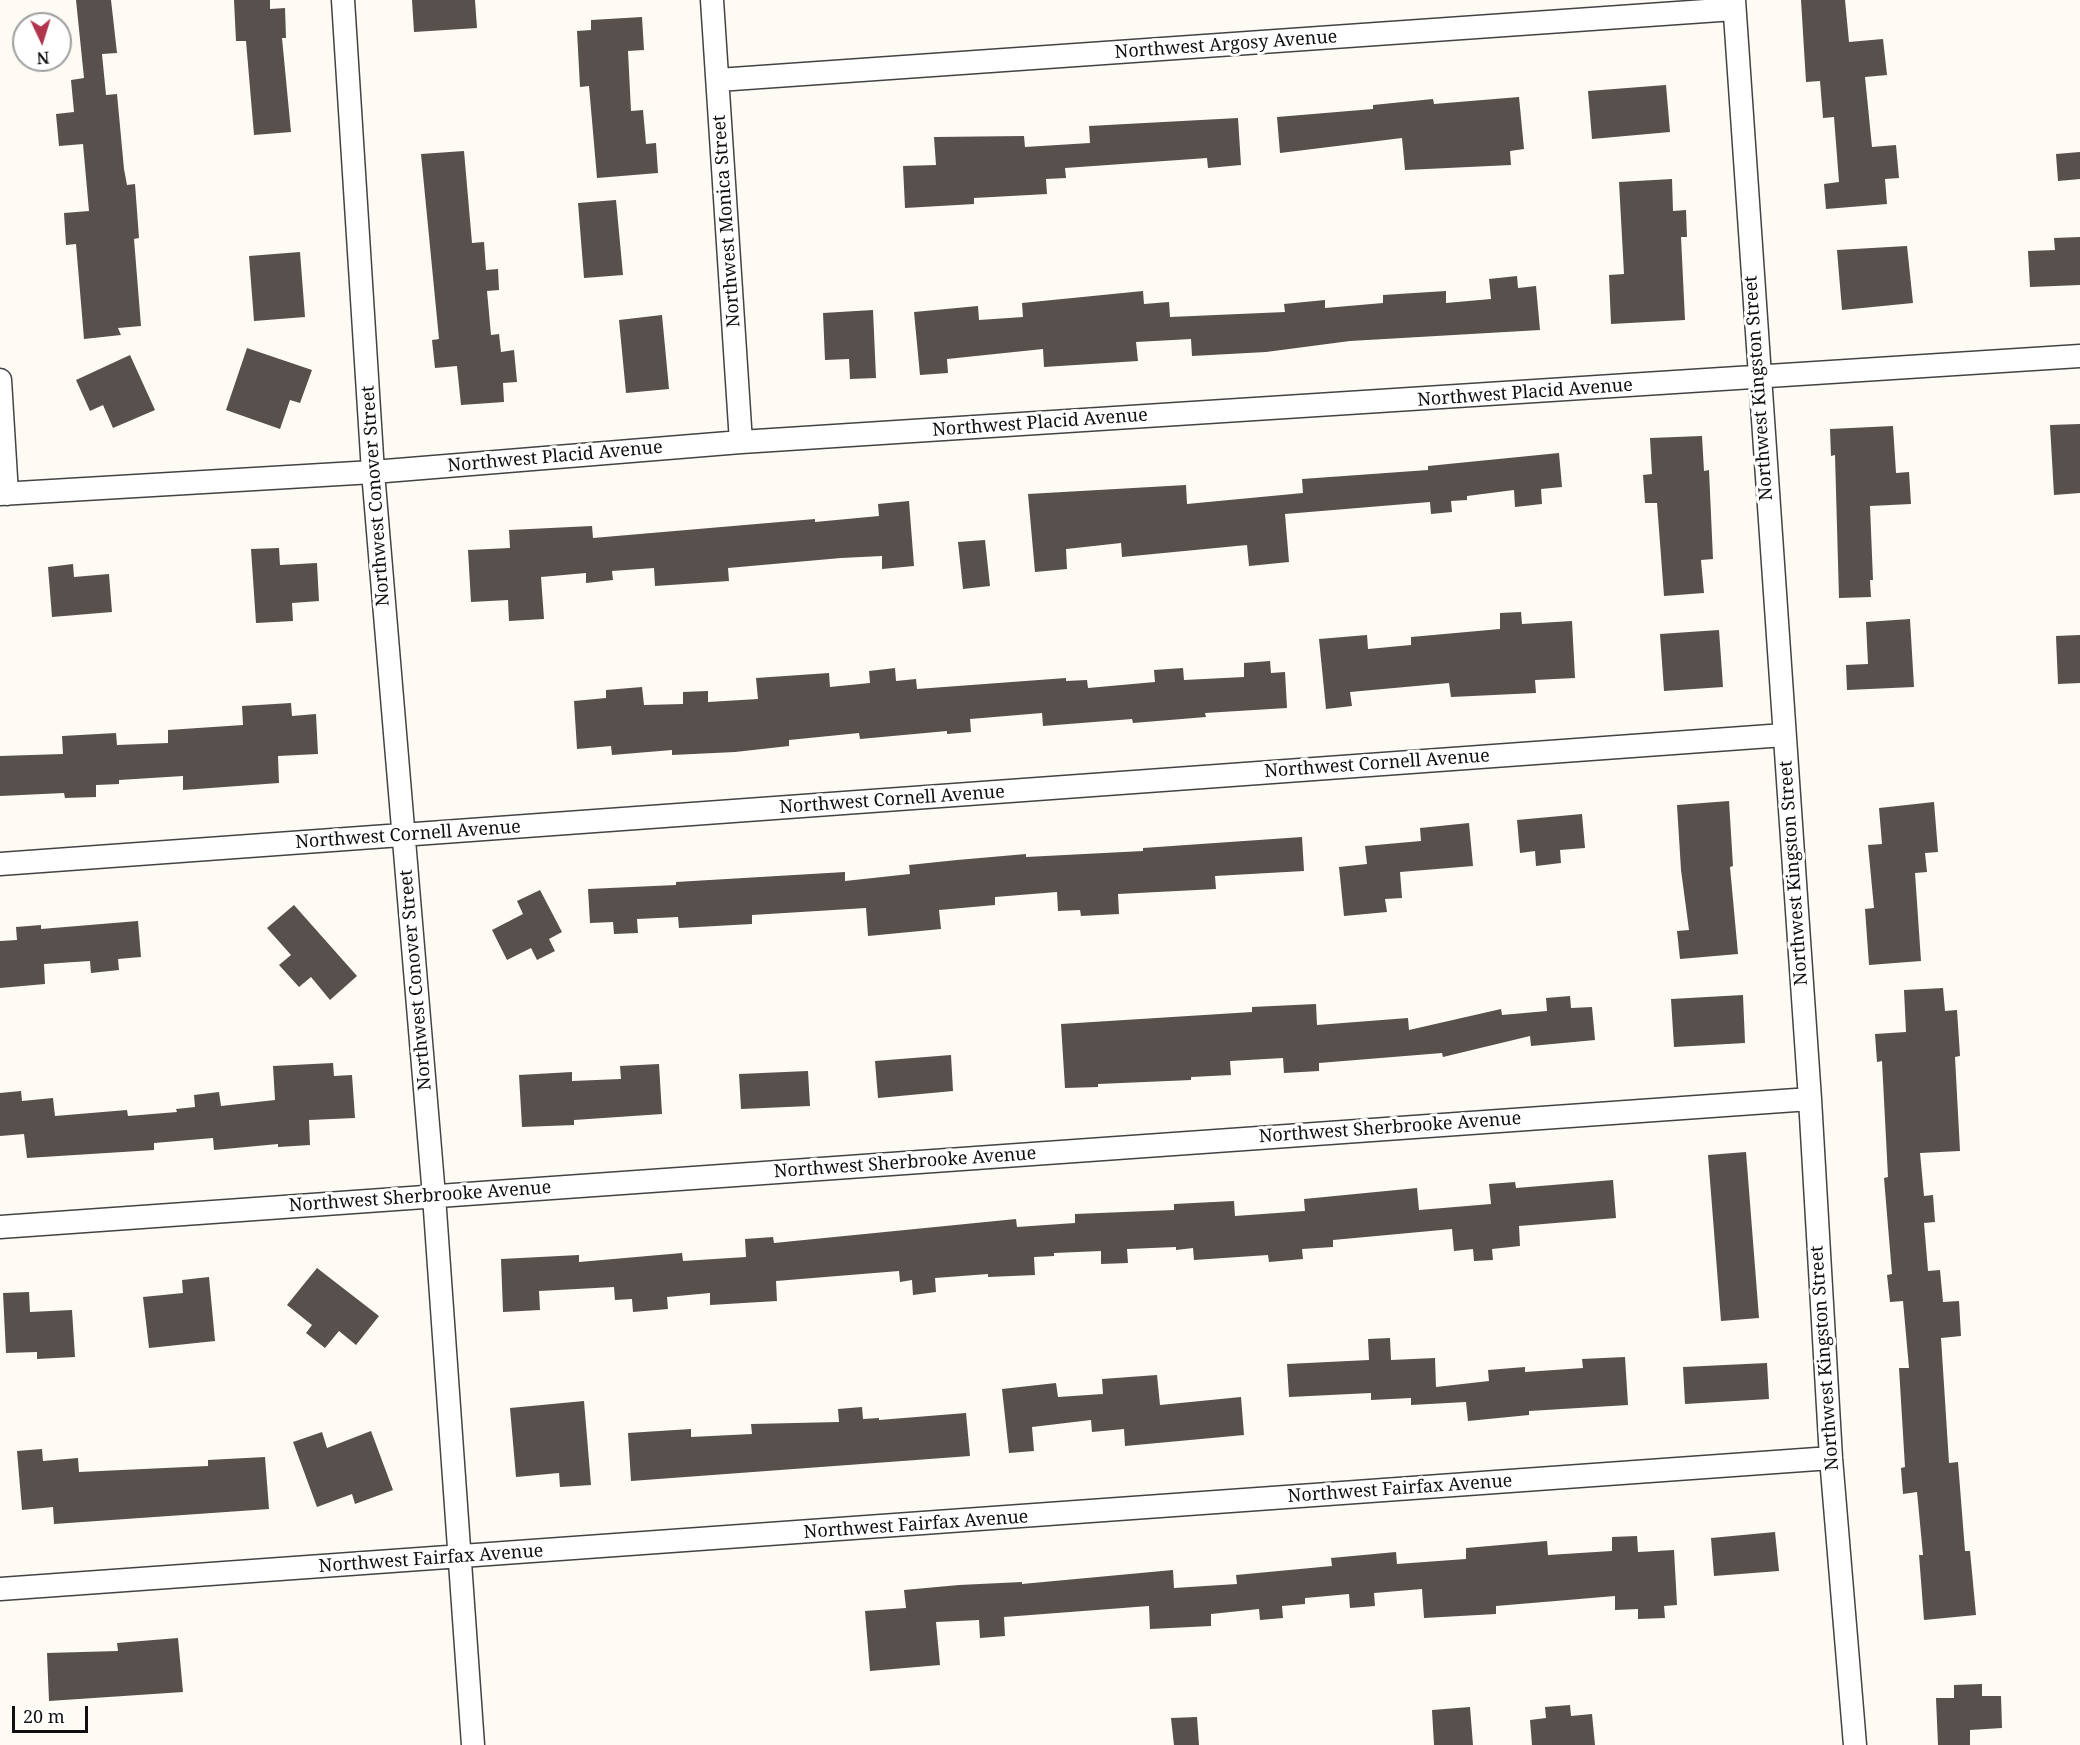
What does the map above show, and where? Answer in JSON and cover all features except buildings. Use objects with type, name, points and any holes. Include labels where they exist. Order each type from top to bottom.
[{"type":"street","name":"Northwest Conover Street","points":[[342,0],[374,472],[434,1196],[474,1745]]},
{"type":"street","name":"Northwest Monica Street","points":[[712,0],[741,442]]},
{"type":"street","name":"Northwest Argosy Avenue","points":[[718,80],[1734,5]]},
{"type":"street","name":"Northwest Kingston Street","points":[[1734,5],[1758,378],[1810,1099],[1831,1458],[1855,1745]]},
{"type":"street","name":"Northwest Placid Avenue","points":[[3,494],[374,472],[741,442],[2080,356]]},
{"type":"street","points":[[0,380],[3,494]]},
{"type":"street","name":"Northwest Cornell Avenue","points":[[0,864],[1784,735]]},
{"type":"street","name":"Northwest Sherbrooke Avenue","points":[[0,1227],[1810,1099]]},
{"type":"street","name":"Northwest Fairfax Avenue","points":[[0,1589],[460,1558],[1831,1458]]}]
